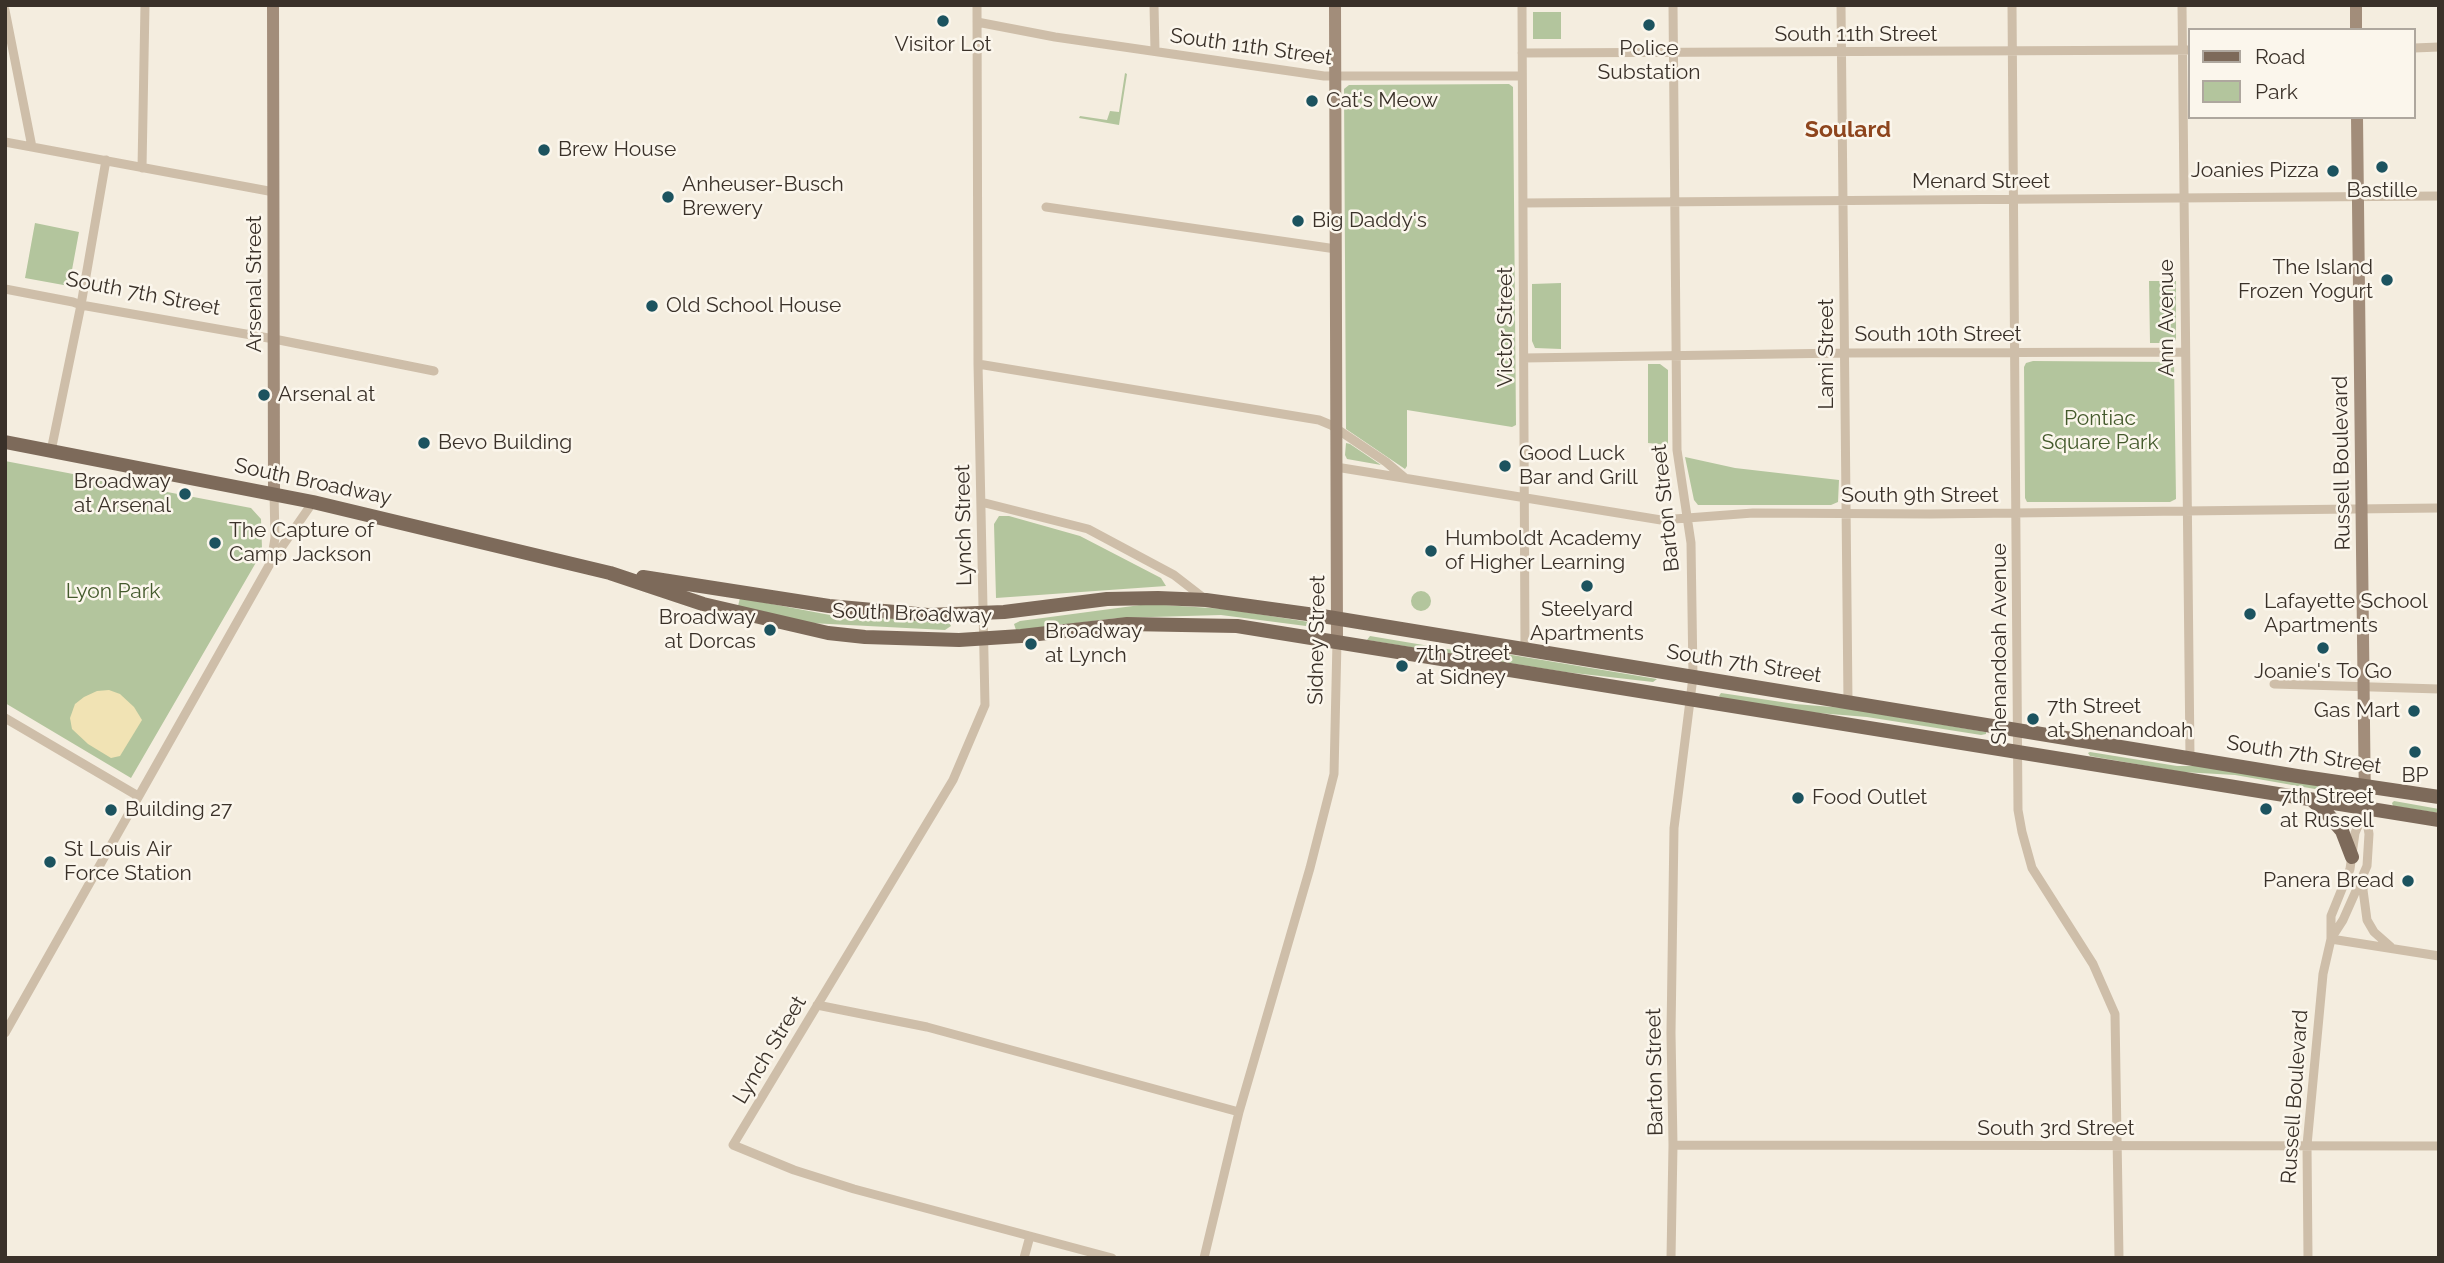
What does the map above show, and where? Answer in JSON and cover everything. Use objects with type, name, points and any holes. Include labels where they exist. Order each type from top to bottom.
[{"type":"main road","name":"Arsenal Street","points":[[273,5],[274,493]]},
{"type":"main road","name":"Sidney Street","points":[[1335,5],[1337,641]]},
{"type":"main road","points":[[2356,5],[2356,28]]},
{"type":"main road","name":"Russell Boulevard","points":[[2357,119],[2365,809]]},
{"type":"main road","name":"South Broadway","points":[[5,442],[313,502],[610,573],[708,605],[828,633],[906,639],[983,640],[1127,624],[1215,624],[1261,629]]},
{"type":"main road","name":"South Broadway","points":[[610,573],[869,611],[928,615],[983,613],[1107,599],[1206,600]]},
{"type":"main road","name":"South 7th Street","points":[[1206,600],[2439,797]]},
{"type":"main road","name":"South 7th Street","points":[[1261,629],[2439,820]]},
{"type":"main road","points":[[2312,800],[2342,831],[2352,857]]},
{"type":"street","points":[[142,168],[145,5]]},
{"type":"street","name":"Lynch Street","points":[[977,5],[978,364],[985,705],[953,780],[733,1145],[794,1170],[845,1186],[1030,1236]]},
{"type":"street","points":[[1154,5],[1155,51]]},
{"type":"street","name":"Victor Street","points":[[1522,5],[1525,649]]},
{"type":"street","name":"Barton Street","points":[[1671,1258],[1674,828],[1693,677],[1691,543],[1676,450],[1673,5]]},
{"type":"street","name":"Lami Street","points":[[1841,5],[1848,702]]},
{"type":"street","name":"Shenandoah Avenue","points":[[2012,5],[2018,810],[2032,868],[2093,964],[2115,1014],[2119,1258]]},
{"type":"street","name":"Ann Avenue","points":[[2182,5],[2186,50],[2184,198],[2190,757]]},
{"type":"street","points":[[5,10],[32,147]]},
{"type":"street","name":"South 11th Street","points":[[977,22],[1055,37],[1335,77],[1522,76]]},
{"type":"street","points":[[2416,48],[2439,47]]},
{"type":"street","name":"South 11th Street","points":[[1522,53],[2186,50]]},
{"type":"street","points":[[5,142],[274,192]]},
{"type":"street","points":[[51,451],[81,305],[106,160]]},
{"type":"street","name":"Menard Street","points":[[1523,203],[2439,196]]},
{"type":"street","points":[[1046,207],[1336,249]]},
{"type":"street","name":"South 7th Street","points":[[5,289],[434,371]]},
{"type":"street","name":"South 10th Street","points":[[1524,358],[1843,353],[2185,352]]},
{"type":"street","name":"South 9th Street","points":[[978,364],[1311,418],[1336,429],[1405,478]]},
{"type":"street","name":"South 9th Street","points":[[1336,467],[1661,520],[1753,513],[2439,508]]},
{"type":"street","name":"Arsenal Street","points":[[271,562],[275,538],[274,493]]},
{"type":"street","name":"Arsenal Street","points":[[5,1034],[271,562],[313,502]]},
{"type":"street","name":"South 7th Street","points":[[981,502],[1088,529],[1174,575],[1206,600]]},
{"type":"street","name":"Sidney Street","points":[[1204,1258],[1239,1112],[1310,868],[1334,774],[1337,641]]},
{"type":"street","points":[[2274,684],[2439,689]]},
{"type":"street","points":[[5,718],[138,796]]},
{"type":"street","name":"Russell Boulevard","points":[[2308,1258],[2307,1145],[2323,974],[2331,939],[2331,916],[2347,878],[2355,833],[2365,809]]},
{"type":"street","name":"Russell Boulevard","points":[[2331,939],[2364,875],[2369,848],[2365,809]]},
{"type":"street","points":[[2364,875],[2367,920],[2374,932],[2392,949]]},
{"type":"street","points":[[2331,939],[2439,956]]},
{"type":"street","points":[[817,1005],[927,1027],[1239,1112]]},
{"type":"street","name":"South 3rd Street","points":[[1673,1145],[2439,1146]]},
{"type":"street","points":[[1024,1258],[1030,1236],[1112,1258]]},
{"type":"green space","points":[[1533,12],[1561,12],[1561,39],[1533,39]]},
{"type":"green space","points":[[1125,73],[1127,74],[1119,125],[1079,118],[1107,120],[1110,111],[1119,112]]},
{"type":"green space","points":[[1509,84],[1513,87],[1516,425],[1512,427],[1407,410],[1405,469],[1346,429],[1344,89],[1349,85]]},
{"type":"green space","points":[[35,223],[79,232],[69,286],[25,278]]},
{"type":"green space","points":[[2149,281],[2176,281],[2176,340],[2173,343],[2150,343]]},
{"type":"green space","points":[[1561,283],[1561,349],[1535,348],[1532,341],[1532,284]]},
{"type":"green space","name":"Pontiac Square Park","points":[[2174,362],[2176,499],[2170,502],[2027,502],[2024,367],[2026,363]]},
{"type":"green space","points":[[1648,364],[1660,364],[1668,370],[1668,445],[1648,443]]},
{"type":"green space","points":[[1346,443],[1350,444],[1381,465],[1347,459]]},
{"type":"green space","points":[[1685,457],[1735,468],[1839,480],[1838,502],[1831,505],[1698,505],[1694,500]]},
{"type":"green space","name":"Lyon Park","points":[[5,461],[251,508],[261,519],[262,549],[258,559],[131,778],[5,703]]},
{"type":"green space","points":[[999,516],[1009,516],[1080,536],[1161,578],[1166,586],[996,598],[994,524]]},
{"type":"green space","points":[[1421,591],[1428,594],[1431,601],[1428,608],[1421,611],[1414,608],[1411,601],[1414,594]]},
{"type":"green space","points":[[740,598],[830,615],[945,621],[951,626],[945,630],[810,623],[738,606]]},
{"type":"green space","points":[[1148,604],[1226,609],[1309,622],[1310,625],[1221,615],[1117,618],[1019,630],[1016,630],[1014,624]]},
{"type":"green space","points":[[1370,636],[1453,650],[1500,653],[1657,679],[1653,682],[1565,672],[1367,640]]},
{"type":"green space","points":[[1721,693],[1844,708],[1986,734],[1867,717],[1806,712],[1721,698]]},
{"type":"green space","points":[[2090,752],[2177,766],[2204,766],[2337,791],[2235,775],[2182,772],[2090,756]]},
{"type":"green space","points":[[2394,801],[2439,809],[2439,813],[2393,806]]},
{"type":"sand","points":[[109,690],[120,694],[134,707],[142,720],[120,756],[111,758],[88,744],[72,729],[70,718],[75,704],[84,697],[97,691]]},
{"type":"place","name":"Visitor Lot","points":[[943,21]]},
{"type":"place","name":"Police Substation","points":[[1649,25]]},
{"type":"place","name":"Cat's Meow","points":[[1312,101]]},
{"type":"place","name":"Brew House","points":[[544,150]]},
{"type":"place","name":"Bastille","points":[[2382,167]]},
{"type":"place","name":"Joanies Pizza","points":[[2333,171]]},
{"type":"place","name":"Anheuser-Busch Brewery","points":[[668,197]]},
{"type":"place","name":"Big Daddy's","points":[[1298,221]]},
{"type":"place","name":"The Island Frozen Yogurt","points":[[2387,280]]},
{"type":"place","name":"Old School House","points":[[652,306]]},
{"type":"place","name":"Arsenal at","points":[[264,395]]},
{"type":"place","name":"Bevo Building","points":[[424,443]]},
{"type":"place","name":"Good Luck Bar and Grill","points":[[1505,466]]},
{"type":"place","name":"Broadway at Arsenal","points":[[185,494]]},
{"type":"place","name":"The Capture of Camp Jackson","points":[[215,543]]},
{"type":"place","name":"Humboldt Academy of Higher Learning","points":[[1431,551]]},
{"type":"place","name":"Steelyard Apartments","points":[[1587,586]]},
{"type":"place","name":"Lafayette School Apartments","points":[[2250,614]]},
{"type":"place","name":"Broadway at Dorcas","points":[[770,630]]},
{"type":"place","name":"Broadway at Lynch","points":[[1031,644]]},
{"type":"place","name":"Joanie's To Go","points":[[2323,648]]},
{"type":"place","name":"7th Street at Sidney","points":[[1402,666]]},
{"type":"place","name":"Gas Mart","points":[[2414,711]]},
{"type":"place","name":"7th Street at Shenandoah","points":[[2033,719]]},
{"type":"place","name":"BP","points":[[2415,752]]},
{"type":"place","name":"Food Outlet","points":[[1798,798]]},
{"type":"place","name":"7th Street at Russell","points":[[2266,809]]},
{"type":"place","name":"Building 27","points":[[111,810]]},
{"type":"place","name":"St Louis Air Force Station","points":[[50,862]]},
{"type":"place","name":"Panera Bread","points":[[2408,881]]},
{"type":"district","name":"Soulard","points":[[1848,130]]}]
